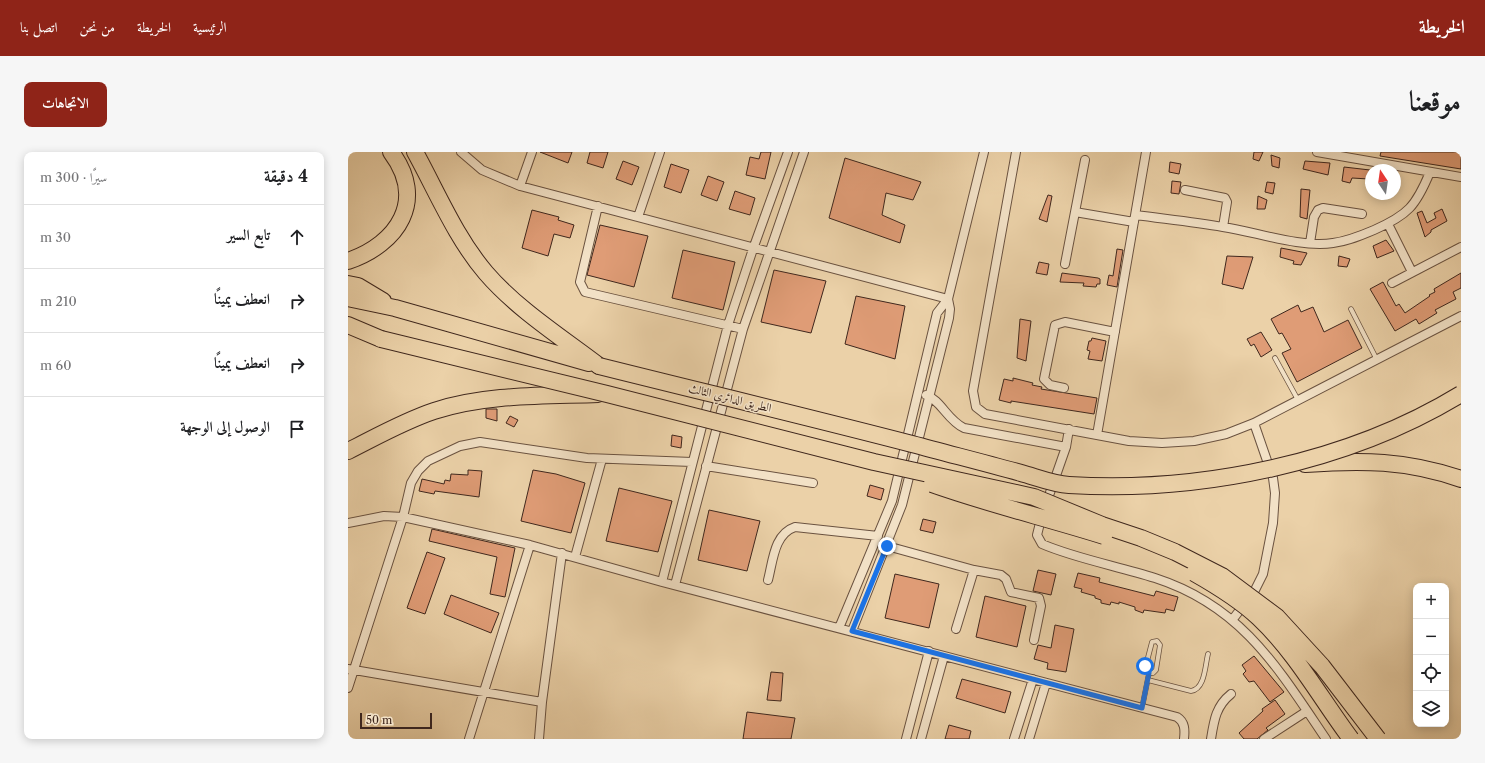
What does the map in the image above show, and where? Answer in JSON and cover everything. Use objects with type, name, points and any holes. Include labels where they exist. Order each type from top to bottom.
[{"type":"highway","points":[[348,261],[372,250],[387,240],[398,226],[406,210],[405,180],[397,161],[391,152]]},
{"type":"highway","points":[[415,152],[459,233],[486,273],[507,294],[599,366]]},
{"type":"highway","name":"الطريق الدائري الثالث","points":[[348,284],[358,286],[394,308]]},
{"type":"highway","name":"الطريق الدائري الثالث","points":[[348,298],[394,308],[599,366],[880,436],[1066,485],[1119,486],[1166,484],[1223,477],[1290,465]]},
{"type":"highway","points":[[348,325],[381,339],[608,394],[874,462],[1034,498],[1102,525],[1141,538],[1175,552],[1222,576],[1277,617],[1322,666],[1378,739]]},
{"type":"highway","points":[[348,337],[381,339]]},
{"type":"highway","points":[[348,451],[434,411],[480,400],[608,394]]},
{"type":"highway","points":[[1290,465],[1353,446],[1392,431],[1431,412],[1461,394]]},
{"type":"highway","points":[[1290,465],[1356,460],[1434,470],[1461,479]]},
{"type":"highway","points":[[874,462],[971,498],[1034,514],[1155,552],[1210,582],[1259,619],[1304,673],[1351,739]]},
{"type":"street","points":[[461,152],[482,170],[520,186],[948,299]]},
{"type":"street","points":[[520,186],[532,152]]},
{"type":"street","points":[[638,217],[660,152]]},
{"type":"street","points":[[662,582],[728,325],[753,248],[788,152]]},
{"type":"street","points":[[675,585],[743,329],[804,152]]},
{"type":"street","points":[[839,628],[892,501],[937,313],[948,299],[984,152]]},
{"type":"street","points":[[1016,152],[973,391],[973,402],[980,411],[985,414],[1129,441],[1194,441],[1226,434],[1254,423],[1461,316]]},
{"type":"street","points":[[1097,435],[1146,152]]},
{"type":"street","points":[[1317,152],[1461,177]]},
{"type":"street","points":[[1066,264],[1085,160]]},
{"type":"street","points":[[1075,212],[1223,227],[1310,243],[1333,243],[1344,241],[1388,224],[1403,215],[1416,202],[1430,172]]},
{"type":"street","points":[[1184,190],[1225,198],[1227,202],[1223,227]]},
{"type":"street","points":[[598,206],[580,282],[585,292],[743,329]]},
{"type":"street","points":[[1310,243],[1314,217],[1318,210],[1323,208],[1362,214]]},
{"type":"street","points":[[1388,224],[1412,272]]},
{"type":"street","points":[[1392,283],[1461,247]]},
{"type":"street","points":[[852,631],[902,505],[949,318],[950,309],[948,299]]},
{"type":"street","points":[[1064,388],[1050,385],[1044,380],[1055,325],[1065,322],[1115,332]]},
{"type":"street","points":[[918,393],[929,396],[938,404],[950,420],[964,428],[1066,447]]},
{"type":"street","points":[[1233,619],[1255,590],[1262,574],[1273,523],[1275,494],[1273,478],[1254,423]]},
{"type":"street","points":[[1069,429],[1066,447],[1038,529],[1038,540],[1042,544],[1182,587],[1206,600],[1233,619],[1265,654],[1326,739]]},
{"type":"street","points":[[348,688],[351,669],[403,517],[411,483],[418,471],[428,461],[460,446],[480,442],[494,442],[556,454],[602,459],[692,462]]},
{"type":"street","points":[[575,557],[602,459]]},
{"type":"street","points":[[706,466],[813,483]]},
{"type":"street","points":[[348,523],[384,516],[403,517],[562,553],[662,582],[929,651],[1180,719],[1185,728],[1184,739]]},
{"type":"street","points":[[768,580],[782,534],[795,527],[878,536]]},
{"type":"street","points":[[469,739],[530,545]]},
{"type":"street","points":[[887,546],[1004,577],[1011,592],[1036,597],[1041,600],[1042,606],[1034,640]]},
{"type":"street","points":[[539,739],[542,702],[562,553]]},
{"type":"street","points":[[956,629],[974,570]]},
{"type":"street","points":[[906,739],[929,651]]},
{"type":"street","points":[[922,739],[944,656]]},
{"type":"street","points":[[351,669],[542,702]]},
{"type":"street","points":[[1014,739],[1033,679]]},
{"type":"street","points":[[1029,739],[1046,683]]},
{"type":"street","points":[[1211,739],[1215,714],[1219,706],[1231,694]]},
{"type":"street","points":[[1264,739],[1306,710]]},
{"type":"lane","points":[[1351,309],[1378,360]]},
{"type":"lane","points":[[1275,358],[1298,401]]},
{"type":"lane","points":[[1142,708],[1149,673],[1145,668],[1149,646],[1152,642],[1157,641],[1160,645],[1156,670],[1153,673],[1149,673]]},
{"type":"lane","points":[[1148,680],[1195,691],[1201,685],[1208,654]]},
{"type":"building","points":[[540,152],[572,152],[568,163]]},
{"type":"building","points":[[590,152],[608,152],[603,168],[587,163]]},
{"type":"building","points":[[761,152],[771,152],[765,179],[746,175],[750,157],[759,159]]},
{"type":"building","points":[[1254,152],[1263,152],[1259,161],[1253,159]]},
{"type":"building","points":[[1381,152],[1461,152],[1461,169],[1380,156]]},
{"type":"building","points":[[1271,155],[1280,158],[1279,168],[1272,166]]},
{"type":"building","points":[[845,158],[921,182],[913,200],[886,193],[882,215],[905,225],[900,243],[829,218]]},
{"type":"building","points":[[623,161],[639,167],[632,185],[616,179]]},
{"type":"building","points":[[1305,161],[1330,163],[1328,175],[1303,169]]},
{"type":"building","points":[[1170,162],[1181,164],[1179,174],[1169,172]]},
{"type":"building","points":[[671,164],[689,170],[681,193],[664,187]]},
{"type":"building","points":[[1344,167],[1365,169],[1365,179],[1352,178],[1350,183],[1342,181]]},
{"type":"building","points":[[708,176],[724,182],[717,201],[701,195]]},
{"type":"building","points":[[1172,181],[1181,182],[1179,194],[1171,193]]},
{"type":"building","points":[[1267,182],[1275,183],[1273,194],[1265,192]]},
{"type":"building","points":[[1301,189],[1310,190],[1307,219],[1300,217]]},
{"type":"building","points":[[735,191],[755,198],[750,215],[729,209]]},
{"type":"building","points":[[1048,195],[1052,196],[1047,222],[1039,219]]},
{"type":"building","points":[[1258,196],[1267,200],[1265,209],[1257,209]]},
{"type":"building","points":[[1442,209],[1447,221],[1431,230],[1431,232],[1425,237],[1417,213],[1422,211],[1427,223],[1436,218],[1434,213]]},
{"type":"building","points":[[532,210],[559,217],[558,220],[574,225],[570,238],[554,234],[548,256],[522,248]]},
{"type":"building","points":[[600,225],[648,236],[634,287],[587,275]]},
{"type":"building","points":[[1386,240],[1394,251],[1377,258],[1373,246]]},
{"type":"building","points":[[1281,248],[1307,253],[1301,265],[1293,264],[1294,261],[1280,257]]},
{"type":"building","points":[[1117,249],[1123,250],[1117,287],[1107,285],[1109,275],[1113,276]]},
{"type":"building","points":[[683,250],[735,262],[723,310],[672,298]]},
{"type":"building","points":[[1227,256],[1253,257],[1243,289],[1222,284]]},
{"type":"building","points":[[1339,256],[1350,259],[1347,267],[1338,266]]},
{"type":"building","points":[[1039,262],[1049,264],[1047,275],[1036,273]]},
{"type":"building","points":[[774,270],[826,281],[811,333],[761,322]]},
{"type":"building","points":[[1062,273],[1098,278],[1100,279],[1100,284],[1097,284],[1096,287],[1083,286],[1084,283],[1060,282]]},
{"type":"building","points":[[1461,273],[1461,288],[1453,292],[1456,299],[1435,310],[1437,313],[1419,324],[1416,319],[1395,331],[1370,289],[1383,282],[1396,306],[1399,304],[1405,313],[1435,292],[1434,289]]},
{"type":"building","points":[[856,296],[905,306],[895,359],[845,344]]},
{"type":"building","points":[[1298,305],[1301,312],[1313,307],[1324,332],[1348,320],[1362,348],[1297,382],[1282,353],[1291,349],[1282,333],[1279,334],[1271,319]]},
{"type":"building","points":[[1020,319],[1031,321],[1026,361],[1017,358]]},
{"type":"building","points":[[1261,332],[1272,350],[1261,357],[1254,344],[1251,346],[1247,339]]},
{"type":"building","points":[[1092,338],[1106,341],[1102,361],[1088,359],[1090,351],[1087,350],[1089,341],[1091,341]]},
{"type":"building","points":[[1013,378],[1033,383],[1032,385],[1042,387],[1041,389],[1097,398],[1094,414],[1011,401],[1011,403],[999,400],[1004,379],[1013,381]]},
{"type":"building","points":[[486,409],[497,409],[497,421],[486,418]]},
{"type":"building","points":[[510,416],[518,420],[514,427],[506,423]]},
{"type":"building","points":[[672,435],[682,437],[681,448],[671,446]]},
{"type":"building","points":[[468,470],[482,471],[479,497],[435,491],[434,494],[419,491],[422,479],[444,484],[445,480],[450,481],[451,474],[468,475]]},
{"type":"building","points":[[533,470],[556,474],[585,483],[571,533],[521,521]]},
{"type":"building","points":[[870,485],[884,489],[881,500],[867,496]]},
{"type":"building","points":[[619,488],[672,501],[658,552],[606,541]]},
{"type":"building","points":[[709,510],[760,521],[747,571],[698,560]]},
{"type":"building","points":[[923,519],[936,522],[933,533],[920,530]]},
{"type":"building","points":[[432,529],[515,548],[505,597],[490,594],[497,557],[429,541]]},
{"type":"building","points":[[427,552],[445,558],[425,614],[407,608]]},
{"type":"building","points":[[1038,570],[1056,574],[1051,595],[1033,591]]},
{"type":"building","points":[[1078,573],[1100,578],[1099,582],[1154,596],[1156,591],[1178,597],[1174,611],[1166,609],[1165,613],[1144,610],[1143,613],[1135,610],[1135,607],[1119,602],[1119,604],[1111,602],[1110,605],[1101,603],[1101,600],[1095,598],[1095,596],[1081,592],[1082,589],[1074,587]]},
{"type":"building","points":[[895,574],[939,584],[929,628],[885,618]]},
{"type":"building","points":[[451,595],[499,613],[491,633],[444,614]]},
{"type":"building","points":[[985,596],[1026,606],[1017,647],[976,637]]},
{"type":"building","points":[[1055,625],[1074,629],[1066,672],[1047,669],[1048,663],[1034,659],[1038,645],[1051,648]]},
{"type":"building","points":[[1254,656],[1284,692],[1270,702],[1254,681],[1249,682],[1243,674],[1246,671],[1242,665]]},
{"type":"building","points":[[771,672],[783,673],[781,701],[767,700]]},
{"type":"building","points":[[962,679],[1011,692],[1005,713],[956,698]]},
{"type":"building","points":[[1275,700],[1285,714],[1266,728],[1268,730],[1257,739],[1244,739],[1239,733],[1263,711],[1262,709]]},
{"type":"building","points":[[747,712],[795,718],[791,739],[743,739]]},
{"type":"building","points":[[949,725],[971,731],[969,739],[945,739]]},
{"type":"route","points":[[887,546],[852,631],[1142,708],[1149,673],[1147,672],[1145,666]]}]
